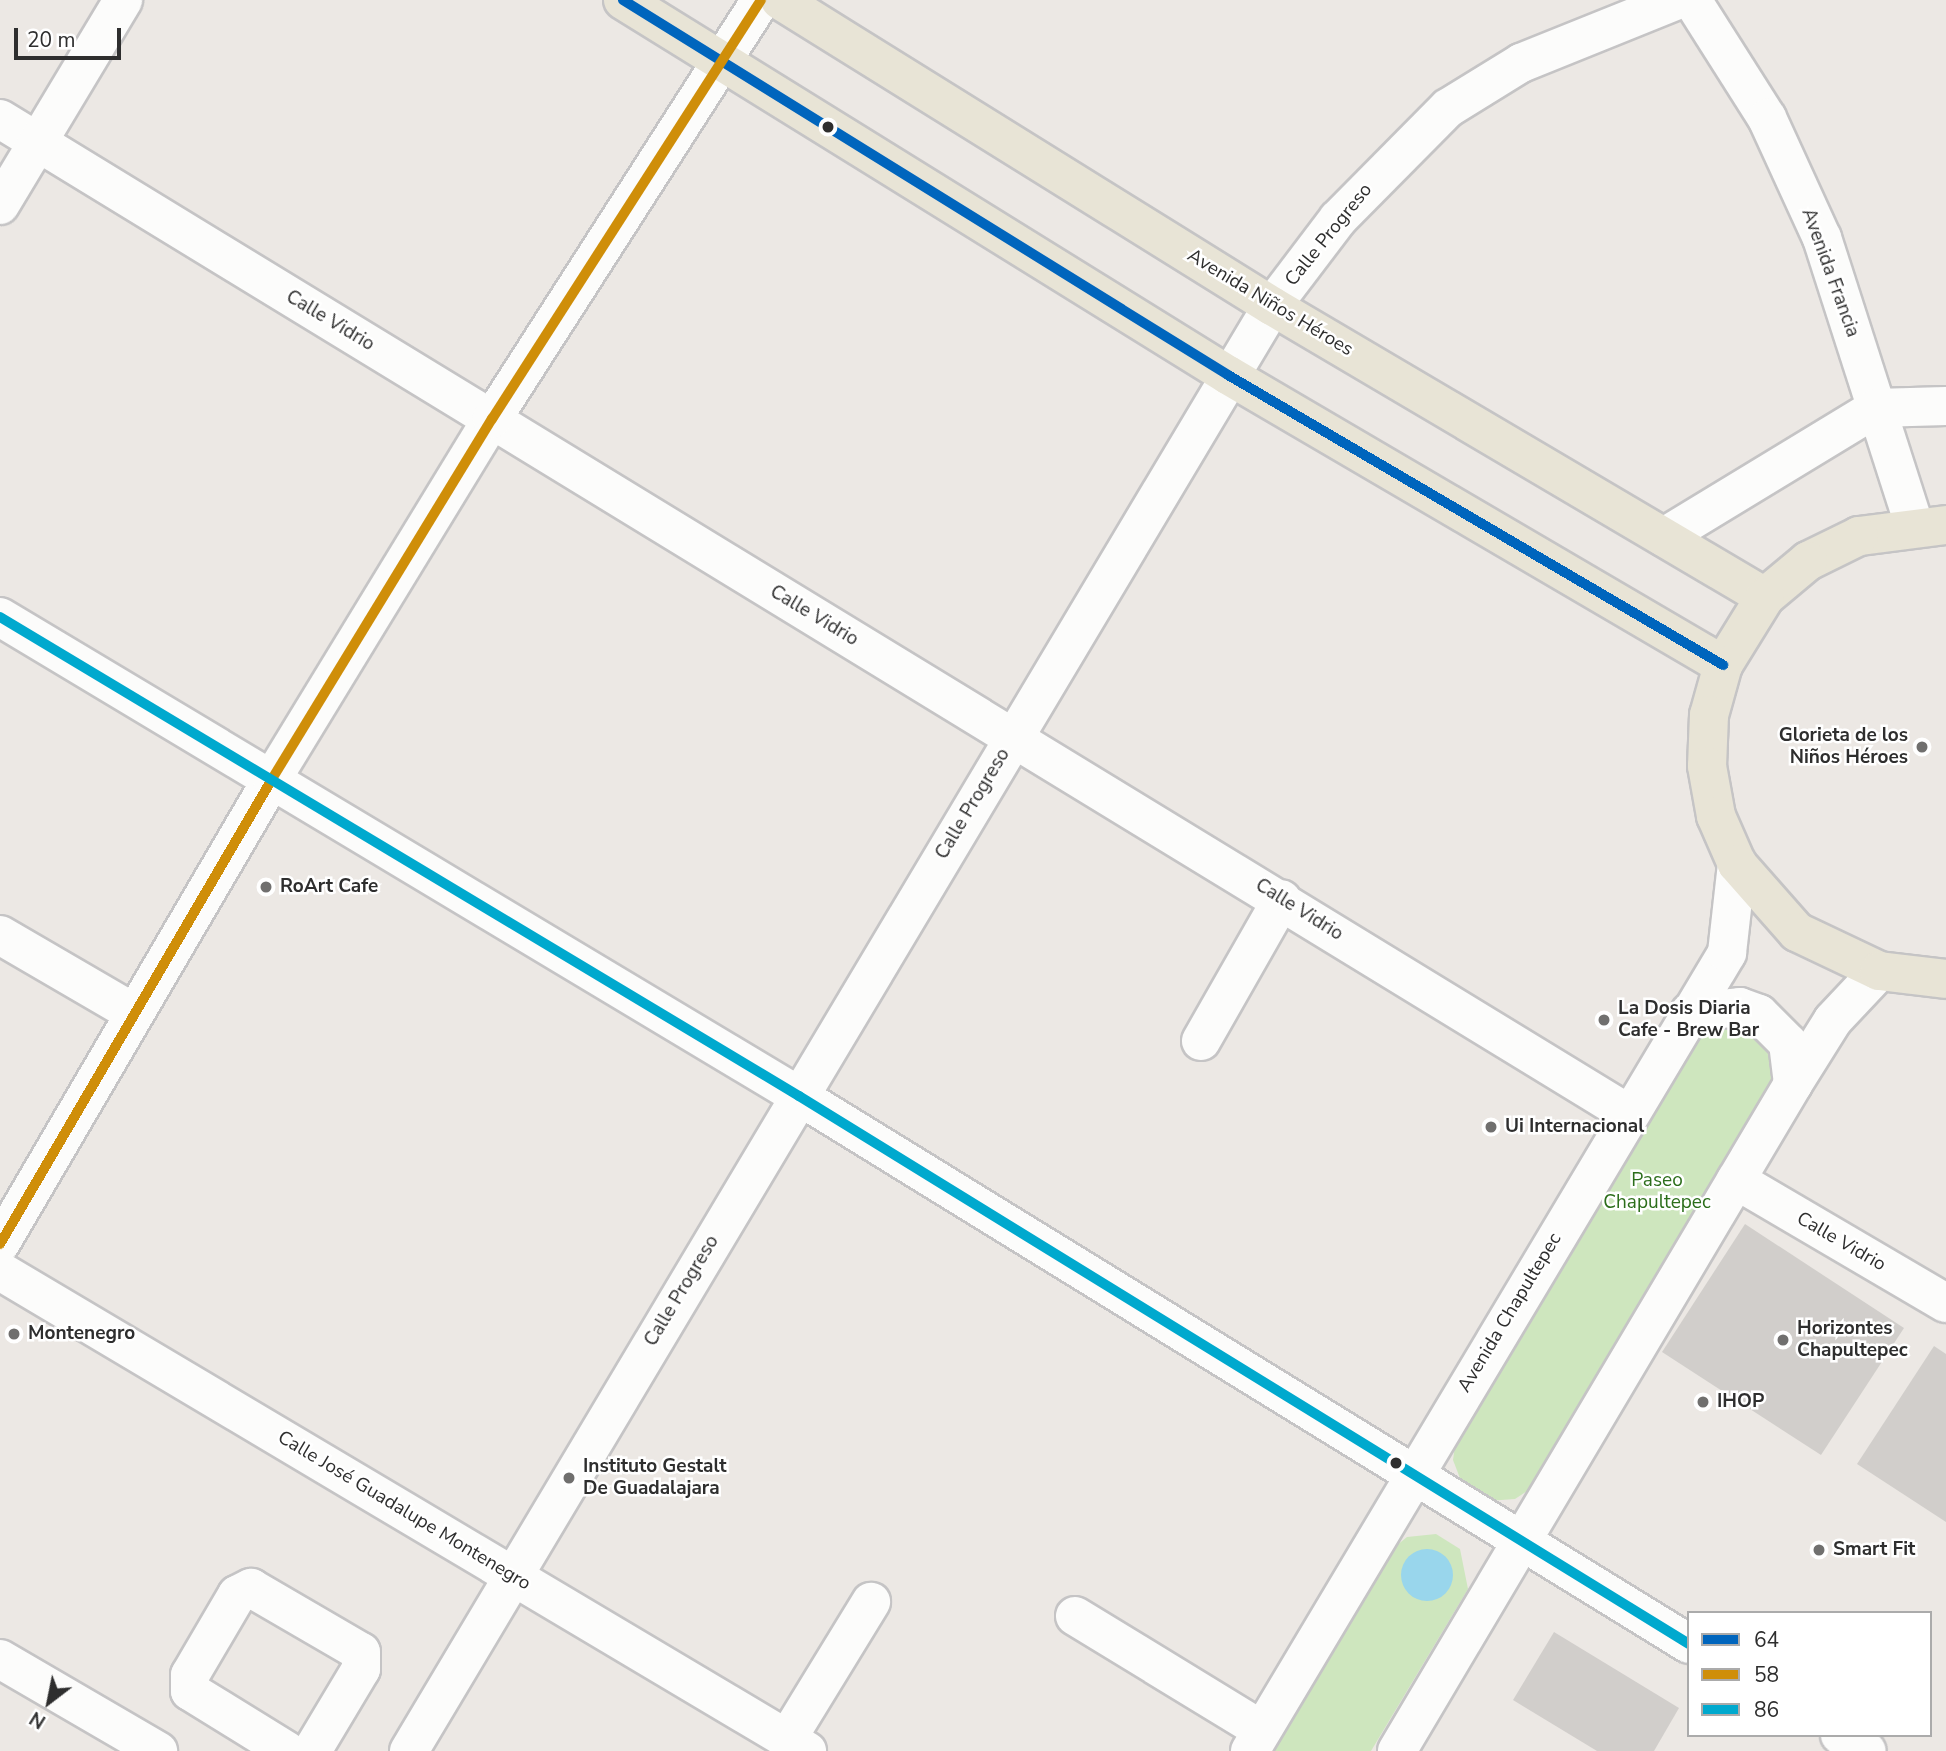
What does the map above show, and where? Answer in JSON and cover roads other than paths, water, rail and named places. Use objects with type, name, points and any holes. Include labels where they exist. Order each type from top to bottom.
[{"type":"main road","points":[[623,0],[1228,374],[1723,665]]},
{"type":"main road","name":"Avenida Niños Héroes","points":[[779,0],[1272,306],[1765,597]]},
{"type":"main road","points":[[1930,524],[1859,536],[1808,561],[1765,597],[1723,665],[1709,715],[1707,766],[1716,816],[1737,863],[1797,932],[1879,971],[1946,979]]},
{"type":"street","points":[[0,205],[123,0]]},
{"type":"street","points":[[0,1244],[272,779],[492,419],[719,59],[761,0]]},
{"type":"street","name":"Calle Progreso","points":[[408,1751],[1228,374],[1272,306],[1338,219],[1448,108],[1521,63],[1678,0]]},
{"type":"street","name":"Avenida Francia","points":[[1692,0],[1767,118],[1811,214],[1877,408],[1930,524]]},
{"type":"street","name":"Calle Vidrio","points":[[0,119],[1282,899],[1629,1114]]},
{"type":"street","points":[[1664,537],[1877,408],[1946,406]]},
{"type":"street","points":[[0,617],[799,1096],[1412,1477],[1687,1643]]},
{"type":"street","name":"Avenida Chapultepec","points":[[1256,1741],[1727,953],[1737,863]]},
{"type":"street","points":[[1201,1041],[1282,899]]},
{"type":"street","points":[[0,935],[134,1013]]},
{"type":"street","points":[[1397,1751],[1793,1084],[1833,1020],[1879,971]]},
{"type":"street","points":[[1690,1012],[1740,1007],[1759,1014],[1788,1043],[1793,1084]]},
{"type":"street","name":"Calle Vidrio","points":[[1736,1180],[1946,1302]]},
{"type":"street","name":"Calle José Guadalupe Montenegro","points":[[0,1271],[797,1745]]},
{"type":"street","points":[[286,1751],[190,1691],[190,1675],[223,1618],[237,1595],[251,1588],[361,1653],[361,1669],[312,1751]]},
{"type":"street","points":[[797,1745],[871,1602]]},
{"type":"street","points":[[1075,1616],[1256,1741]]},
{"type":"street","points":[[0,1659],[158,1751]]},
{"type":"street","points":[[1843,1737],[1867,1751]]},
{"type":"water","points":[[1427,1549],[1446,1556],[1453,1575],[1446,1594],[1427,1601],[1408,1594],[1401,1575],[1408,1556]]},
{"type":"place","name":"Glorieta de los Niños Héroes","points":[[1922,747]]},
{"type":"place","name":"RoArt Cafe","points":[[266,887]]},
{"type":"place","name":"La Dosis Diaria Cafe - Brew Bar","points":[[1604,1020]]},
{"type":"place","name":"Ui Internacional","points":[[1491,1127]]},
{"type":"place","name":"Montenegro","points":[[14,1334]]},
{"type":"place","name":"Horizontes Chapultepec","points":[[1783,1340]]},
{"type":"place","name":"IHOP","points":[[1703,1402]]},
{"type":"place","name":"Instituto Gestalt De Guadalajara","points":[[569,1478]]},
{"type":"place","name":"Smart Fit","points":[[1819,1550]]},
{"type":"park label","name":"Paseo Chapultepec","points":[[1657,1192]]}]
